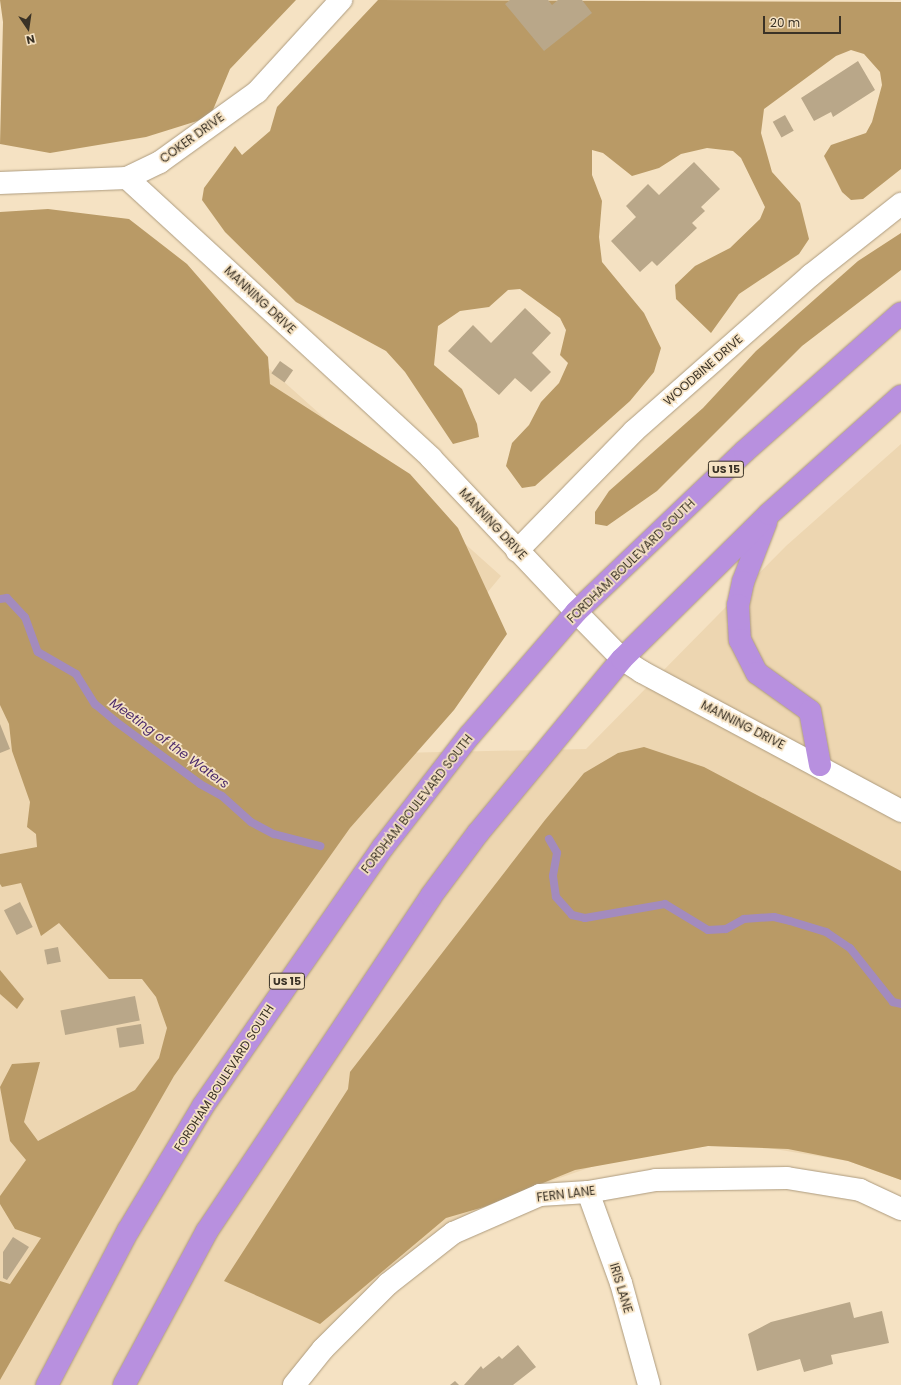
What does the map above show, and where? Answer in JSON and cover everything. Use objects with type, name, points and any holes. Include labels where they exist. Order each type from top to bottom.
[{"type":"highway","name":"FORDHAM BOULEVARD SOUTH","points":[[47,1385],[128,1231],[203,1106],[288,979],[382,847],[470,735],[576,612],[744,451],[901,313]]},
{"type":"highway","points":[[124,1385],[207,1231],[431,896],[622,658],[769,514],[901,396]]},
{"type":"highway","points":[[769,514],[743,582],[738,605],[740,640],[757,673],[810,711],[820,765]]},
{"type":"street","name":"COKER DRIVE","points":[[0,183],[127,178],[160,162],[257,92],[341,0]]},
{"type":"street","name":"MANNING DRIVE","points":[[127,178],[431,458],[517,551],[622,658],[820,765],[901,811]]},
{"type":"street","name":"WOODBINE DRIVE","points":[[517,551],[634,431],[811,275],[901,204]]},
{"type":"street","name":"FERN LANE","points":[[294,1385],[323,1349],[388,1284],[453,1232],[540,1195],[588,1192],[656,1180],[787,1178],[860,1190],[901,1209]]},
{"type":"street","name":"IRIS LANE","points":[[588,1192],[621,1283],[649,1385]]},
{"type":"shaded area","points":[[0,0],[296,0],[230,69],[210,117],[146,137],[50,153],[0,144],[3,22]]},
{"type":"shaded area","points":[[378,0],[901,2],[901,169],[863,199],[851,200],[842,192],[824,156],[831,145],[866,133],[872,122],[882,85],[880,72],[864,54],[851,50],[836,56],[764,109],[761,133],[772,172],[800,203],[809,239],[799,254],[739,294],[711,333],[676,299],[675,285],[695,266],[730,248],[760,219],[765,207],[741,158],[733,151],[707,148],[681,154],[659,168],[632,176],[603,153],[592,150],[592,175],[602,201],[599,237],[602,262],[644,313],[661,348],[654,372],[630,401],[535,486],[522,488],[506,466],[512,443],[529,425],[541,402],[559,383],[568,363],[560,355],[566,330],[560,318],[520,289],[508,290],[489,307],[460,311],[438,326],[434,365],[462,389],[477,424],[479,437],[453,444],[405,372],[386,351],[296,302],[225,232],[202,200],[204,188],[235,146],[242,155],[270,131],[277,107]]},
{"type":"shaded area","points":[[48,209],[129,219],[187,264],[268,357],[270,384],[410,474],[458,528],[507,634],[454,710],[350,828],[174,1076],[0,1380],[0,1281],[10,1284],[41,1238],[15,1229],[0,1204],[0,1196],[26,1160],[10,1141],[0,1087],[12,1064],[40,1062],[24,1122],[38,1141],[135,1090],[159,1058],[167,1028],[156,997],[142,979],[109,979],[59,923],[41,936],[21,883],[2,887],[0,884],[0,854],[37,847],[36,834],[27,827],[30,802],[12,751],[9,724],[0,705],[0,212]]},
{"type":"shaded area","points":[[102,219],[501,576],[369,735],[397,753],[586,749],[786,546],[901,444],[901,1180],[848,1161],[762,1147],[708,1146],[603,1163],[513,1194],[456,1226],[287,1385],[0,1385],[0,225]]},
{"type":"shaded area","points":[[901,233],[901,270],[802,346],[657,491],[607,526],[595,524],[595,512],[609,491],[703,408],[756,351],[858,261]]},
{"type":"shaded area","points":[[644,747],[704,767],[901,871],[901,1180],[848,1161],[788,1149],[708,1146],[575,1170],[484,1207],[446,1218],[320,1324],[224,1281],[348,1089],[350,1072],[545,820],[584,773],[618,753]]},
{"type":"shaded area","points":[[0,970],[24,999],[17,1009],[0,994]]},
{"type":"building","points":[[510,0],[548,0],[552,5],[558,0],[582,0],[592,13],[544,51],[505,4]]},
{"type":"building","points":[[858,61],[875,90],[833,117],[831,112],[814,121],[801,98]]},
{"type":"building","points":[[785,115],[794,131],[781,138],[773,122]]},
{"type":"building","points":[[694,162],[720,189],[701,207],[705,211],[692,223],[697,228],[657,266],[652,261],[640,272],[611,241],[636,217],[626,206],[648,184],[659,195]]},
{"type":"building","points":[[525,308],[551,333],[532,353],[551,372],[531,392],[515,378],[499,395],[448,351],[473,325],[491,343]]},
{"type":"building","points":[[280,361],[293,370],[285,382],[271,373]]},
{"type":"building","points":[[0,724],[10,749],[0,753]]},
{"type":"building","points":[[20,902],[33,927],[17,935],[4,910]]},
{"type":"building","points":[[58,947],[61,962],[47,964],[44,950]]},
{"type":"building","points":[[135,996],[140,1021],[65,1035],[60,1011]]},
{"type":"building","points":[[141,1024],[144,1044],[119,1048],[116,1028]]},
{"type":"building","points":[[13,1237],[29,1247],[7,1280],[3,1278],[3,1252]]},
{"type":"building","points":[[850,1302],[854,1318],[882,1311],[889,1343],[831,1355],[833,1364],[804,1372],[800,1359],[757,1371],[748,1334],[771,1322]]},
{"type":"building","points":[[518,1345],[536,1367],[513,1385],[464,1385],[481,1366],[483,1369],[499,1356],[502,1359]]},
{"type":"building","points":[[455,1381],[459,1385],[450,1385]]},
{"type":"waterway","name":"Meeting of the Waters","points":[[0,599],[7,598],[25,617],[38,652],[76,674],[95,704],[115,721],[200,784],[222,796],[251,822],[274,834],[320,846]]},
{"type":"waterway","name":"Meeting of the Waters","points":[[549,839],[557,853],[553,876],[556,897],[572,915],[585,918],[665,904],[708,930],[726,929],[744,919],[774,917],[790,921],[826,932],[850,948],[893,1002],[901,1004]]}]
